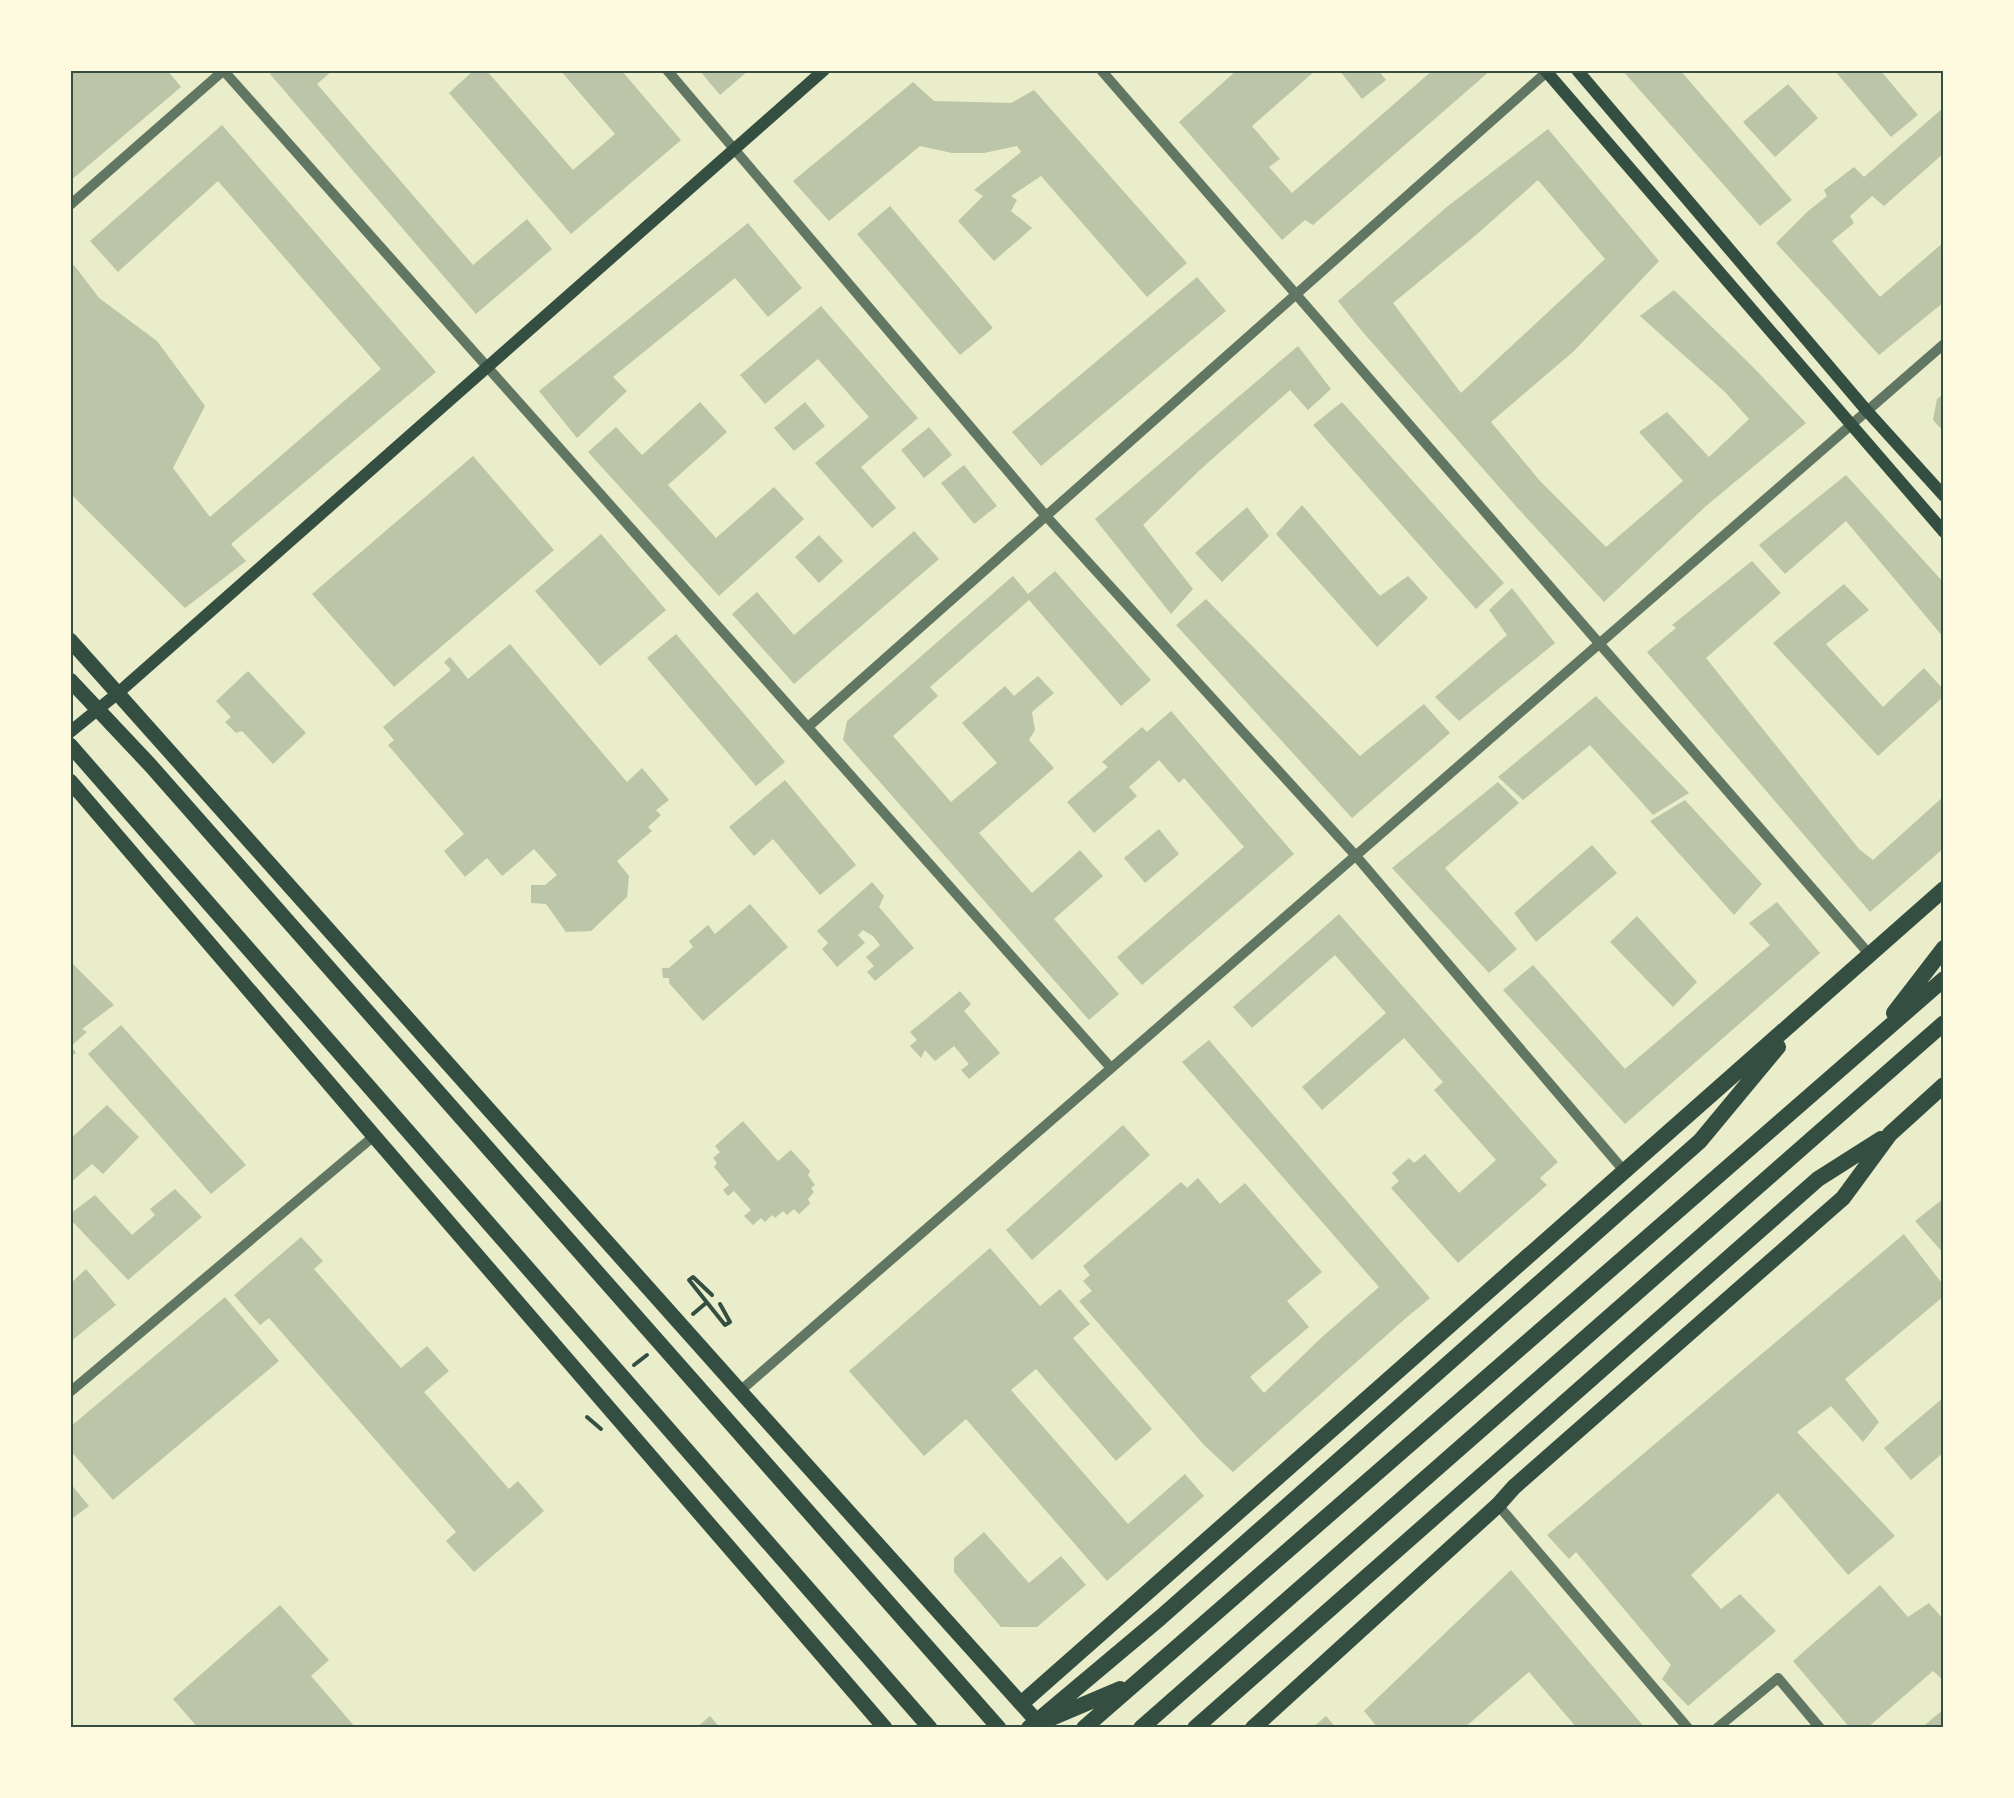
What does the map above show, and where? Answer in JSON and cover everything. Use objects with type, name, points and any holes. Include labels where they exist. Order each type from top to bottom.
[{"type":"highway","points":[[1022,1703],[1944,889]]},
{"type":"highway","points":[[1871,1042],[1944,948]]},
{"type":"highway","points":[[1084,1728],[1944,979]]},
{"type":"highway","points":[[1034,1727],[1700,1141],[1812,1005]]},
{"type":"highway","points":[[1141,1728],[1944,1023]]},
{"type":"highway","points":[[1196,1728],[1818,1179],[1890,1134],[1944,1085]]},
{"type":"highway","points":[[1253,1728],[1514,1487],[1843,1198],[1890,1134]]},
{"type":"highway","points":[[1034,1727],[1135,1683]]},
{"type":"main road","points":[[70,732],[118,693],[824,70]]},
{"type":"main road","points":[[1577,70],[1867,411],[1944,496]]},
{"type":"main road","points":[[1547,71],[1944,532]]},
{"type":"main road","points":[[70,640],[740,1391],[1022,1703],[1034,1727]]},
{"type":"main road","points":[[70,680],[151,766],[999,1728]]},
{"type":"main road","points":[[70,745],[930,1728]]},
{"type":"main road","points":[[70,781],[374,1137],[885,1728]]},
{"type":"street","points":[[667,70],[1046,516],[1356,856],[1625,1172]]},
{"type":"street","points":[[1101,70],[1870,955]]},
{"type":"street","points":[[70,205],[223,71],[1112,1068]]},
{"type":"street","points":[[808,727],[1547,71]]},
{"type":"street","points":[[740,1391],[1944,344]]},
{"type":"street","points":[[70,1392],[374,1137]]},
{"type":"street","points":[[1498,1504],[1688,1728]]},
{"type":"street","points":[[1717,1728],[1778,1678],[1820,1728]]},
{"type":"path","points":[[712,1295],[693,1277],[689,1280],[725,1325],[730,1322],[720,1304]]},
{"type":"building","points":[[70,70],[167,70],[181,87],[70,181]]},
{"type":"building","points":[[274,70],[333,70],[317,84],[473,265],[527,219],[552,249],[476,314],[270,74]]},
{"type":"building","points":[[474,70],[486,70],[573,170],[615,134],[560,70],[621,70],[681,140],[571,234],[449,93]]},
{"type":"building","points":[[699,70],[749,70],[720,95]]},
{"type":"building","points":[[1237,70],[1316,70],[1252,126],[1280,159],[1269,167],[1292,193],[1433,70],[1491,70],[1313,225],[1305,220],[1282,240],[1179,122]]},
{"type":"building","points":[[1339,70],[1378,70],[1386,80],[1362,99]]},
{"type":"building","points":[[1622,70],[1680,70],[1792,200],[1760,226]]},
{"type":"building","points":[[1834,70],[1880,70],[1918,115],[1891,137]]},
{"type":"building","points":[[913,82],[934,101],[1011,103],[1034,90],[1187,263],[1147,297],[1041,176],[1011,196],[1017,200],[1011,211],[1032,228],[994,261],[958,221],[983,196],[974,190],[1021,152],[1017,146],[984,153],[952,153],[920,146],[829,221],[793,181]]},
{"type":"building","points":[[1788,84],[1818,118],[1775,157],[1743,122]]},
{"type":"building","points":[[1944,107],[1944,153],[1884,206],[1872,196],[1850,216],[1854,223],[1832,241],[1880,297],[1944,242],[1944,302],[1879,355],[1776,243],[1827,196],[1824,190],[1854,167],[1864,177]]},
{"type":"building","points":[[222,125],[436,372],[231,544],[246,561],[185,608],[70,493],[70,267],[74,265],[99,298],[157,341],[205,406],[173,468],[210,517],[381,369],[218,181],[118,272],[90,241]]},
{"type":"building","points":[[1548,129],[1659,261],[1574,351],[1491,422],[1540,481],[1606,547],[1683,481],[1639,432],[1667,412],[1709,457],[1749,419],[1725,392],[1640,316],[1674,290],[1752,366],[1806,423],[1706,506],[1604,602],[1514,504],[1338,301],[1448,206]],"holes":[[[1538,180],[1605,259],[1461,393],[1393,303],[1476,235]]]},
{"type":"building","points":[[890,206],[993,328],[960,355],[857,234]]},
{"type":"building","points":[[748,223],[802,288],[768,317],[735,278],[613,377],[627,391],[577,438],[539,391]]},
{"type":"building","points":[[1197,277],[1226,311],[1041,466],[1012,432]]},
{"type":"building","points":[[821,306],[918,418],[861,467],[896,508],[872,528],[815,463],[869,417],[818,359],[765,404],[740,375]]},
{"type":"building","points":[[1298,346],[1331,389],[1308,410],[1290,390],[1202,468],[1143,525],[1193,589],[1171,614],[1095,519]]},
{"type":"building","points":[[1944,394],[1944,432],[1933,420],[1937,399]]},
{"type":"building","points":[[700,402],[727,432],[668,485],[716,538],[774,487],[804,519],[719,596],[588,452],[616,427],[642,455]]},
{"type":"building","points":[[805,402],[825,426],[794,451],[774,428]]},
{"type":"building","points":[[1342,402],[1504,583],[1476,609],[1313,425]]},
{"type":"building","points":[[929,427],[952,455],[924,478],[901,450]]},
{"type":"building","points":[[473,456],[554,550],[394,687],[312,594]]},
{"type":"building","points":[[964,465],[997,506],[974,524],[941,483]]},
{"type":"building","points":[[1846,475],[1944,583],[1944,638],[1846,521],[1785,574],[1759,545]]},
{"type":"building","points":[[1302,505],[1380,596],[1408,576],[1428,598],[1377,647],[1276,534]]},
{"type":"building","points":[[1247,507],[1269,536],[1222,582],[1195,553]]},
{"type":"building","points":[[914,531],[939,559],[794,684],[732,614],[757,592],[794,635]]},
{"type":"building","points":[[601,534],[666,610],[600,666],[535,591]]},
{"type":"building","points":[[819,535],[843,561],[819,583],[795,557]]},
{"type":"building","points":[[1752,561],[1781,593],[1706,658],[1859,849],[1873,860],[1944,796],[1944,848],[1870,912],[1647,652],[1676,628],[1672,625]]},
{"type":"building","points":[[1055,571],[1151,680],[1121,706],[1029,600],[930,687],[938,696],[893,736],[951,802],[997,763],[962,723],[1005,686],[1014,696],[1038,676],[1054,693],[1032,712],[1035,730],[1029,740],[1054,768],[979,833],[1032,893],[1080,850],[1103,876],[1054,919],[1119,994],[1089,1020],[843,740],[847,721],[1013,576],[1028,594]]},
{"type":"building","points":[[1844,584],[1869,610],[1826,644],[1883,707],[1924,668],[1944,690],[1944,696],[1878,756],[1773,643]]},
{"type":"building","points":[[1512,588],[1555,643],[1459,721],[1435,697],[1507,635],[1489,610]]},
{"type":"building","points":[[1206,599],[1360,756],[1424,704],[1450,733],[1352,818],[1176,625]]},
{"type":"building","points":[[676,634],[785,762],[756,786],[647,658]]},
{"type":"building","points":[[510,644],[627,782],[642,768],[669,800],[656,810],[661,815],[648,827],[652,831],[617,861],[629,876],[627,897],[591,931],[566,932],[546,904],[531,903],[531,885],[545,885],[557,875],[534,849],[502,876],[487,858],[465,877],[444,851],[464,834],[388,745],[394,740],[383,727],[451,670],[444,662],[450,657],[468,679]]},
{"type":"building","points":[[248,671],[306,733],[273,764],[242,731],[236,733],[225,722],[231,717],[216,701]]},
{"type":"building","points":[[1596,696],[1689,793],[1653,815],[1590,745],[1523,800],[1498,777]]},
{"type":"building","points":[[1171,711],[1294,854],[1142,985],[1117,957],[1244,847],[1184,778],[1179,783],[1159,760],[1129,787],[1137,796],[1094,833],[1067,802],[1108,767],[1102,762],[1142,727],[1147,732]]},
{"type":"building","points":[[785,780],[856,865],[820,895],[773,839],[754,856],[729,827]]},
{"type":"building","points":[[1498,782],[1519,803],[1445,868],[1517,949],[1489,973],[1392,868]]},
{"type":"building","points":[[1685,800],[1762,884],[1734,915],[1650,821]]},
{"type":"building","points":[[1159,829],[1179,854],[1145,883],[1124,858]]},
{"type":"building","points":[[1592,845],[1617,873],[1536,942],[1514,913]]},
{"type":"building","points":[[872,882],[884,896],[879,907],[914,948],[875,981],[867,972],[874,966],[866,957],[880,945],[873,936],[863,930],[858,935],[865,943],[837,967],[822,949],[828,943],[817,931]]},
{"type":"building","points":[[1777,902],[1820,953],[1625,1124],[1503,990],[1533,965],[1625,1069],[1770,945],[1749,923]]},
{"type":"building","points":[[750,904],[788,947],[703,1021],[669,983],[669,978],[663,978],[662,968],[669,968],[693,947],[689,941],[708,925],[715,934]]},
{"type":"building","points":[[1339,914],[1558,1162],[1540,1178],[1547,1185],[1458,1263],[1391,1188],[1399,1181],[1392,1173],[1409,1158],[1414,1163],[1425,1154],[1459,1193],[1496,1160],[1434,1090],[1443,1082],[1404,1038],[1322,1110],[1302,1087],[1386,1013],[1335,955],[1252,1028],[1233,1007]]},
{"type":"building","points":[[1637,916],[1697,982],[1673,1007],[1610,942]]},
{"type":"building","points":[[70,961],[114,1005],[82,1029],[87,1032],[71,1046],[76,1053],[70,1057]]},
{"type":"building","points":[[960,991],[971,1004],[964,1011],[1000,1053],[969,1079],[961,1070],[969,1064],[954,1046],[935,1061],[925,1050],[921,1058],[910,1046],[917,1040],[910,1032]]},
{"type":"building","points":[[121,1025],[246,1165],[211,1194],[88,1054]]},
{"type":"building","points":[[1209,1040],[1430,1298],[1233,1472],[1204,1445],[1079,1301],[1092,1291],[1083,1281],[1090,1275],[1083,1266],[1181,1182],[1187,1188],[1198,1178],[1220,1204],[1245,1183],[1322,1272],[1287,1301],[1309,1327],[1250,1377],[1264,1393],[1322,1337],[1379,1287],[1182,1062]]},
{"type":"building","points":[[107,1105],[139,1137],[103,1174],[92,1164],[70,1183],[70,1139]]},
{"type":"building","points":[[743,1121],[778,1161],[791,1150],[810,1171],[808,1175],[815,1185],[811,1188],[814,1192],[808,1199],[810,1204],[799,1214],[794,1209],[787,1215],[783,1211],[775,1218],[772,1215],[765,1222],[761,1218],[753,1225],[744,1216],[751,1210],[734,1191],[728,1196],[723,1190],[729,1185],[714,1167],[717,1163],[713,1158],[720,1152],[715,1146]]},
{"type":"building","points":[[1123,1125],[1150,1155],[1032,1260],[1006,1230]]},
{"type":"building","points":[[175,1189],[202,1217],[128,1280],[70,1219],[70,1214],[95,1195],[132,1235],[155,1215],[150,1209]]},
{"type":"building","points":[[1944,1198],[1944,1254],[1915,1221]]},
{"type":"building","points":[[1904,1234],[1944,1286],[1944,1296],[1845,1379],[1879,1422],[1863,1442],[1831,1406],[1797,1432],[1895,1536],[1848,1575],[1778,1493],[1691,1575],[1721,1609],[1740,1594],[1776,1631],[1688,1706],[1662,1679],[1671,1665],[1576,1552],[1569,1559],[1547,1535]]},
{"type":"building","points":[[301,1237],[323,1261],[314,1269],[401,1368],[427,1346],[449,1371],[424,1392],[509,1489],[518,1481],[544,1511],[474,1572],[446,1541],[456,1532],[269,1318],[260,1325],[234,1295]]},
{"type":"building","points":[[990,1248],[1040,1306],[1060,1289],[1090,1324],[1073,1338],[1152,1429],[1116,1461],[1036,1369],[1011,1390],[1128,1524],[1185,1474],[1204,1496],[1107,1581],[966,1419],[924,1456],[849,1371]]},
{"type":"building","points":[[86,1269],[116,1305],[70,1342],[70,1284]]},
{"type":"building","points":[[225,1297],[279,1361],[113,1500],[70,1450],[70,1427]]},
{"type":"building","points":[[1944,1397],[1944,1452],[1911,1480],[1884,1448]]},
{"type":"building","points":[[70,1483],[89,1506],[70,1520]]},
{"type":"building","points":[[984,1532],[1029,1583],[1061,1556],[1086,1585],[1037,1627],[1001,1627],[954,1572],[954,1558]]},
{"type":"building","points":[[1511,1570],[1645,1728],[1577,1728],[1529,1672],[1464,1728],[1378,1728],[1364,1711]]},
{"type":"building","points":[[1880,1585],[1908,1617],[1929,1603],[1944,1620],[1944,1681],[1933,1671],[1867,1728],[1850,1728],[1793,1661]]},
{"type":"building","points":[[280,1605],[329,1660],[311,1676],[356,1728],[198,1728],[173,1699]]},
{"type":"building","points":[[1944,1709],[1944,1728],[1921,1728]]},
{"type":"building","points":[[710,1716],[720,1728],[696,1728]]},
{"type":"building","points":[[1326,1716],[1336,1728],[1312,1728]]}]
